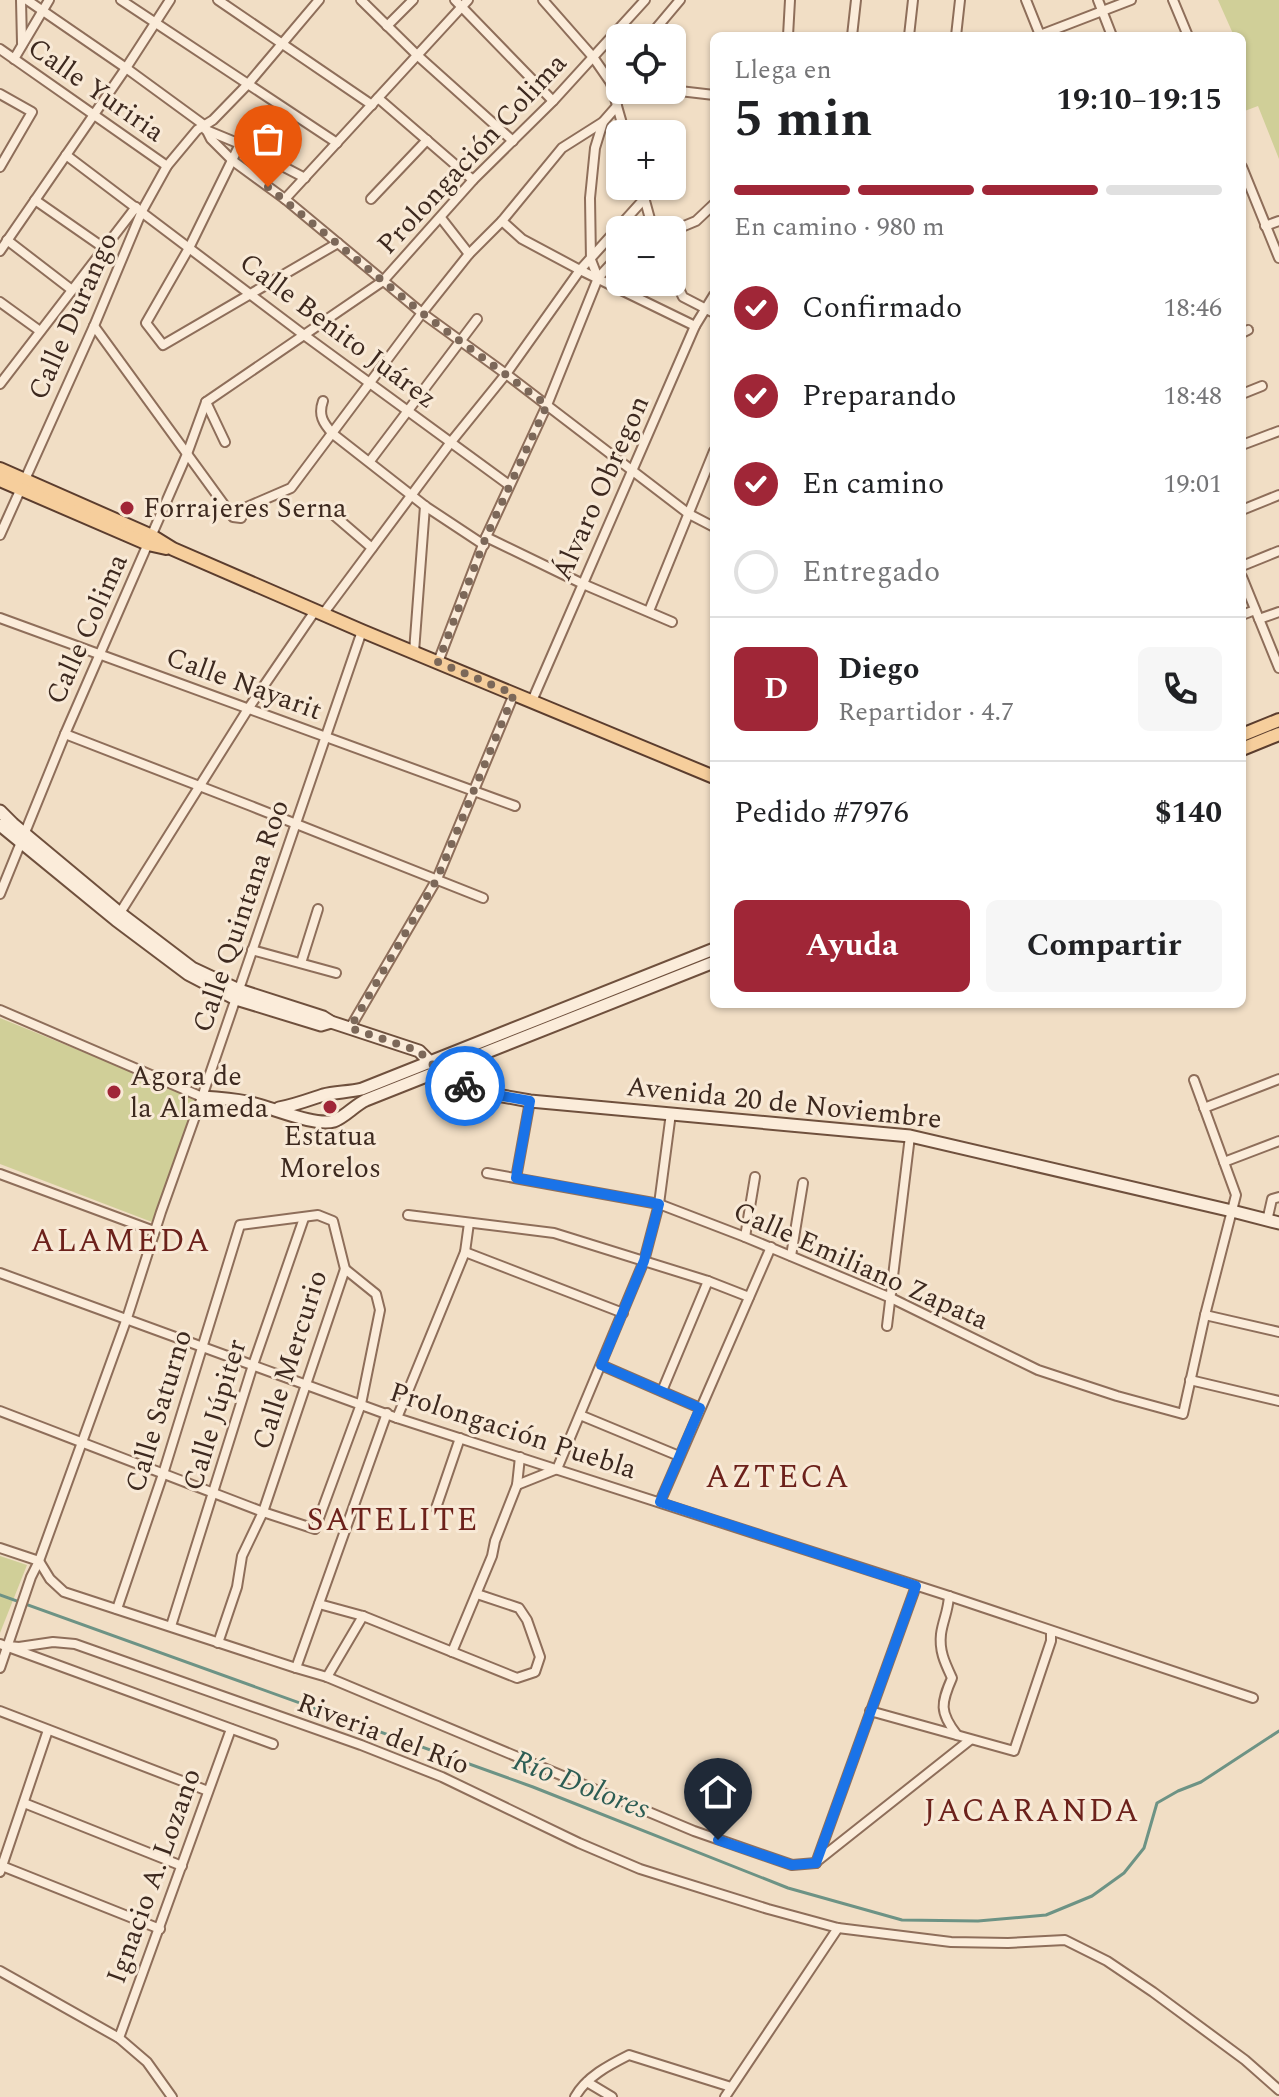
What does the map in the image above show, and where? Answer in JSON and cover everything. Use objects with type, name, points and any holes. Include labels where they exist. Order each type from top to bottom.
[{"type":"main road","points":[[0,469],[22,484],[319,613],[710,775]]},
{"type":"main road","points":[[0,480],[22,484]]},
{"type":"main road","points":[[1246,733],[1279,720]]},
{"type":"main road","points":[[1246,747],[1279,734]]},
{"type":"street","points":[[22,45],[24,0],[126,68],[205,128],[305,178]]},
{"type":"street","points":[[14,59],[49,0]]},
{"type":"street","points":[[121,0],[337,143]]},
{"type":"street","points":[[0,251],[170,0]]},
{"type":"street","points":[[218,0],[375,102],[427,140],[473,180]]},
{"type":"street","points":[[361,0],[513,141]]},
{"type":"street","points":[[387,26],[413,0]]},
{"type":"street","points":[[543,0],[606,72]]},
{"type":"street","points":[[551,9],[559,0]]},
{"type":"street","name":"Prolongación Colima","points":[[383,281],[473,180],[553,101],[645,0]]},
{"type":"street","points":[[660,24],[680,0]]},
{"type":"street","points":[[788,32],[790,0]]},
{"type":"street","points":[[852,32],[856,0]]},
{"type":"street","points":[[909,32],[913,0]]},
{"type":"street","points":[[956,32],[960,0]]},
{"type":"street","points":[[1026,0],[1039,32]]},
{"type":"street","points":[[1098,0],[1110,32]]},
{"type":"street","points":[[1048,32],[1131,0]]},
{"type":"street","points":[[1173,0],[1186,32]]},
{"type":"street","name":"Calle Durango","points":[[0,535],[94,326],[139,209],[167,166],[197,130],[205,128],[248,84],[313,2]]},
{"type":"street","points":[[285,199],[462,2],[553,101]]},
{"type":"street","name":"Calle Yuriria","points":[[0,49],[167,166]]},
{"type":"street","points":[[686,92],[710,95]]},
{"type":"street","points":[[0,94],[32,112],[0,166]]},
{"type":"street","points":[[94,326],[233,517],[241,518],[247,507],[291,488],[469,254],[502,221],[562,148],[603,122],[617,106]]},
{"type":"street","points":[[617,106],[621,120]]},
{"type":"street","points":[[598,278],[591,260],[590,198],[595,148],[603,122]]},
{"type":"street","points":[[205,128],[211,139],[233,161],[285,199],[422,313],[689,514],[710,525]]},
{"type":"street","points":[[371,199],[427,140]]},
{"type":"street","points":[[240,144],[189,248],[146,323],[163,345],[338,243]]},
{"type":"street","name":"Calle Benito Juárez","points":[[66,155],[509,485]]},
{"type":"street","points":[[1246,177],[1279,258]]},
{"type":"street","points":[[35,200],[104,248]]},
{"type":"street","points":[[118,917],[248,709],[506,374],[580,270],[643,200]]},
{"type":"street","points":[[686,225],[696,221],[710,208]]},
{"type":"street","points":[[0,384],[4,371],[139,209]]},
{"type":"street","points":[[441,218],[469,254]]},
{"type":"street","points":[[502,221],[522,239],[695,326]]},
{"type":"street","points":[[1265,226],[1279,221]]},
{"type":"street","points":[[7,240],[72,290]]},
{"type":"street","points":[[438,662],[485,541],[547,405],[598,278],[606,269]]},
{"type":"street","points":[[225,442],[206,402],[383,281]]},
{"type":"street","points":[[683,296],[710,311]]},
{"type":"street","points":[[0,302],[40,331]]},
{"type":"street","name":"Álvaro Obregon","points":[[532,701],[695,326],[710,311]]},
{"type":"street","points":[[370,461],[477,319]]},
{"type":"street","points":[[1246,392],[1262,386]]},
{"type":"street","points":[[323,401],[320,408],[322,422],[333,434],[425,506],[485,541],[672,622]]},
{"type":"street","name":"Calle Colima","points":[[0,894],[65,734],[187,454],[206,402]]},
{"type":"street","points":[[1246,443],[1279,431]]},
{"type":"street","points":[[649,611],[710,461]]},
{"type":"street","points":[[1246,508],[1279,495]]},
{"type":"street","points":[[414,652],[425,506]]},
{"type":"street","points":[[329,511],[372,548]]},
{"type":"street","points":[[1246,564],[1279,551]]},
{"type":"street","points":[[1246,587],[1279,668]]},
{"type":"street","points":[[1246,615],[1279,612]]},
{"type":"street","name":"Calle Nayarit","points":[[0,618],[515,806]]},
{"type":"street","name":"Calle Quintana Roo","points":[[0,1668],[4,1645],[14,1629],[127,1318],[154,1231],[362,631]]},
{"type":"street","points":[[350,1028],[437,879],[514,694]]},
{"type":"street","points":[[65,734],[483,898]]},
{"type":"street","points":[[0,811],[22,838]]},
{"type":"street","points":[[0,825],[22,838]]},
{"type":"street","name":"Avenida 20 de Noviembre","points":[[22,838],[188,974],[321,1025],[331,1022],[419,1051],[452,1080],[469,1088],[530,1101],[910,1136],[1273,1222]]},
{"type":"street","points":[[301,963],[318,909]]},
{"type":"street","points":[[252,950],[336,973]]},
{"type":"street","points":[[0,1010],[202,1097],[247,1102],[297,1117],[330,1122],[434,1066],[710,951]]},
{"type":"street","points":[[274,1109],[297,1105],[327,1094],[362,1089],[434,1066],[710,963]]},
{"type":"street","points":[[1204,1108],[1279,1079]]},
{"type":"street","points":[[1194,1080],[1236,1195],[1190,1380],[1279,1401]]},
{"type":"street","points":[[335,1094],[342,1100],[344,1109],[341,1117]]},
{"type":"street","points":[[320,1097],[314,1104],[315,1114],[321,1121]]},
{"type":"street","points":[[516,1178],[530,1101]]},
{"type":"street","points":[[517,1485],[557,1469],[623,1313],[644,1261],[659,1204],[671,1113]]},
{"type":"street","points":[[887,1326],[910,1136]]},
{"type":"street","points":[[1224,1162],[1279,1141]]},
{"type":"street","name":"Calle Emiliano Zapata","points":[[487,1173],[659,1204],[891,1298],[1038,1370],[1117,1396],[1183,1414],[1190,1380]]},
{"type":"street","points":[[0,1174],[154,1231]]},
{"type":"street","points":[[745,1237],[755,1177]]},
{"type":"street","points":[[791,1256],[803,1183]]},
{"type":"street","points":[[1273,1222],[1272,1199],[1279,1197]]},
{"type":"street","name":"Calle Mercurio","points":[[218,1643],[237,1587],[242,1556],[263,1512],[345,1269],[333,1221],[318,1215],[304,1218]]},
{"type":"street","points":[[408,1215],[554,1233],[708,1281],[749,1297]]},
{"type":"street","name":"Calle Saturno","points":[[117,1609],[163,1474],[240,1225],[304,1218]]},
{"type":"street","name":"Calle Júpiter","points":[[171,1626],[253,1365],[304,1218]]},
{"type":"street","points":[[397,1418],[465,1252],[469,1223]]},
{"type":"street","points":[[660,1502],[771,1247]]},
{"type":"street","points":[[465,1252],[623,1313]]},
{"type":"street","points":[[0,1411],[315,1529],[361,1404],[380,1310],[376,1294],[345,1269]]},
{"type":"street","name":"Prolongación Puebla","points":[[0,1273],[397,1418],[949,1596],[1253,1698]]},
{"type":"street","points":[[662,1391],[708,1281]]},
{"type":"street","points":[[1205,1315],[1279,1332]]},
{"type":"street","points":[[601,1365],[700,1408]]},
{"type":"street","points":[[296,1668],[387,1413]]},
{"type":"street","points":[[580,1415],[679,1456]]},
{"type":"street","points":[[436,1508],[460,1438]]},
{"type":"street","points":[[452,1652],[492,1556],[517,1485],[520,1457]]},
{"type":"street","points":[[0,1548],[39,1561]]},
{"type":"street","name":"Riveria del Río","points":[[39,1561],[50,1579],[64,1592],[327,1677],[694,1831],[792,1865],[816,1863]]},
{"type":"street","points":[[816,1863],[916,1586]]},
{"type":"street","points":[[319,1604],[363,1616],[517,1678],[535,1672],[540,1657],[527,1620],[519,1608],[477,1594]]},
{"type":"street","points":[[949,1596],[941,1634],[942,1658],[952,1678],[942,1702],[946,1722],[957,1736]]},
{"type":"street","points":[[327,1677],[363,1616]]},
{"type":"street","points":[[870,1711],[1014,1751],[1051,1641],[1051,1632]]},
{"type":"street","name":"Riveria del Río","points":[[4,1645],[75,1644],[361,1745],[442,1777],[640,1869],[768,1909],[838,1928],[951,1942],[1065,1940],[1107,1961],[1153,1992],[1245,2060],[1279,2090]]},
{"type":"street","name":"Riveria del Río","points":[[4,1645],[273,1744]]},
{"type":"street","points":[[0,1711],[208,1791]]},
{"type":"street","name":"Ignacio A. Lozano","points":[[119,2038],[231,1729]]},
{"type":"street","points":[[48,1730],[1,1869],[160,1929]]},
{"type":"street","points":[[816,1863],[970,1740]]},
{"type":"street","points":[[24,1803],[182,1866]]},
{"type":"street","points":[[725,2097],[838,1928]]},
{"type":"street","points":[[0,1971],[119,2038],[147,2062],[172,2097]]},
{"type":"street","points":[[575,2097],[587,2082],[629,2055],[731,2087]]},
{"type":"street","points":[[587,2082],[612,2097]]},
{"type":"shaded area","points":[[1218,0],[1279,0],[1279,159],[1258,106],[1246,110],[1246,32],[1232,32]]},
{"type":"shaded area","name":"ALAMEDA","points":[[0,1018],[196,1098],[152,1222],[0,1164]]},
{"type":"shaded area","points":[[0,1556],[27,1565],[0,1633]]},
{"type":"waterway","name":"Río Dolores","points":[[0,1595],[533,1787],[788,1888],[902,1920],[978,1921],[1046,1915],[1092,1896],[1124,1873],[1144,1848],[1157,1803],[1201,1782],[1279,1731]]},
{"type":"way so far","points":[[268,187],[422,313],[547,405],[486,537],[438,662],[514,694],[437,879],[350,1028],[419,1051],[438,1070],[465,1086]]},
{"type":"place","name":"Forrajeres Serna","points":[[127,508]]},
{"type":"place","name":"Agora de la Alameda","points":[[114,1092]]},
{"type":"place","name":"Estatua Morelos","points":[[330,1107]]},
{"type":"district","name":"ALAMEDA","points":[[121,1241]]},
{"type":"district","name":"AZTECA","points":[[778,1477]]},
{"type":"district","name":"SATELITE","points":[[393,1520]]},
{"type":"district","name":"JACARANDA","points":[[1032,1811]]},
{"type":"route","points":[[465,1086],[530,1101],[516,1178],[659,1204],[644,1261],[601,1365],[700,1408],[660,1502],[916,1586],[816,1863],[792,1865],[718,1840]]}]
